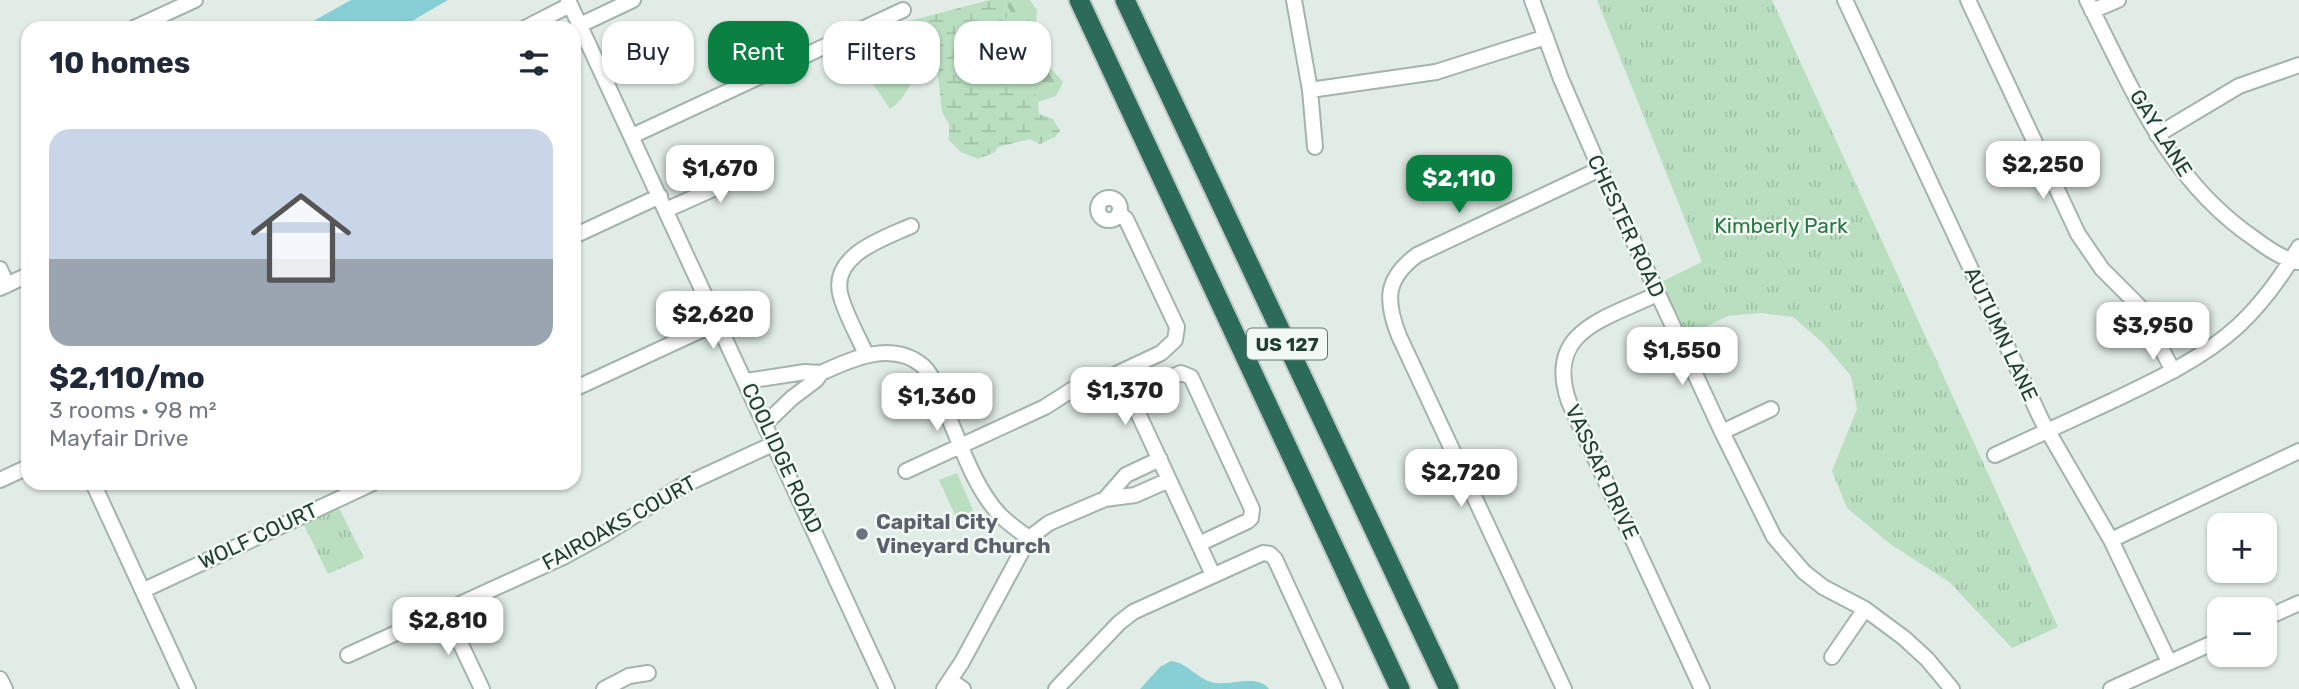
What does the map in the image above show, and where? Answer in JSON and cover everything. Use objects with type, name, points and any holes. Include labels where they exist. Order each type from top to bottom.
[{"type":"highway","name":"US 127","points":[[1079,0],[1400,689]]},
{"type":"highway","name":"US 127","points":[[1125,0],[1449,689]]},
{"type":"street","points":[[149,21],[195,0]]},
{"type":"street","points":[[581,24],[633,0]]},
{"type":"street","points":[[1294,0],[1310,90],[1315,147]]},
{"type":"street","name":"CHESTER ROAD","points":[[1532,0],[1573,110],[1761,515],[1787,555],[1804,572],[1823,587],[1865,609],[1904,638],[1927,659],[1952,689]]},
{"type":"street","name":"AUTUMN LANE","points":[[1845,0],[2048,431],[2111,540],[2169,662]]},
{"type":"street","points":[[1968,0],[2078,234],[2102,269],[2140,307],[2173,372]]},
{"type":"street","points":[[2090,6],[2118,0]]},
{"type":"street","points":[[536,21],[569,2]]},
{"type":"street","name":"COOLIDGE ROAD","points":[[569,2],[578,21]]},
{"type":"street","name":"GAY LANE","points":[[2090,6],[2157,135],[2185,175],[2218,212],[2280,256],[2295,262]]},
{"type":"street","points":[[632,136],[903,10]]},
{"type":"street","name":"COOLIDGE ROAD","points":[[581,26],[887,689]]},
{"type":"street","points":[[1310,90],[1436,72],[1545,37]]},
{"type":"street","points":[[2157,135],[2239,86],[2299,65]]},
{"type":"street","points":[[581,233],[760,168]]},
{"type":"street","points":[[1564,689],[1391,315],[1391,286],[1404,265],[1417,255],[1600,169]]},
{"type":"street","points":[[906,471],[1045,407],[1073,389],[1110,377],[1161,353],[1175,340],[1177,327],[1126,219],[1119,213]]},
{"type":"street","points":[[866,354],[840,292],[843,271],[865,247],[911,226]]},
{"type":"street","points":[[1995,455],[2173,372],[2197,358],[2236,327],[2269,292],[2295,262],[2299,247]]},
{"type":"street","points":[[0,269],[4,286],[21,278]]},
{"type":"street","name":"VASSAR DRIVE","points":[[1657,294],[1588,326],[1578,334],[1564,357],[1562,376],[1569,402],[1702,689]]},
{"type":"street","points":[[581,386],[719,322]]},
{"type":"street","points":[[746,381],[805,372],[821,373],[866,354],[899,356],[915,362],[925,368],[930,376],[989,500],[1004,519],[1029,538]]},
{"type":"street","points":[[766,423],[821,373]]},
{"type":"street","points":[[1199,544],[1248,521],[1252,509],[1191,377],[1181,373],[1139,392],[1134,399],[1136,409],[1213,575]]},
{"type":"street","points":[[1722,432],[1770,410]]},
{"type":"street","name":"FAIROAKS COURT","points":[[348,655],[584,546],[680,487],[775,443]]},
{"type":"street","points":[[2111,540],[2299,451]]},
{"type":"street","points":[[1105,499],[1119,480],[1160,459]]},
{"type":"street","points":[[0,481],[21,470]]},
{"type":"street","points":[[1119,480],[1118,492],[1127,498]]},
{"type":"street","points":[[952,686],[1029,538],[1042,527],[1105,499],[1127,498],[1170,480]]},
{"type":"street","points":[[96,490],[188,689]]},
{"type":"street","name":"WOLF COURT","points":[[144,590],[358,490]]},
{"type":"street","points":[[1056,689],[1125,617],[1259,554],[1267,553],[1273,556],[1335,689]]},
{"type":"street","points":[[2277,613],[2299,603]]},
{"type":"street","points":[[1832,657],[1865,609]]},
{"type":"street","points":[[445,611],[482,689]]},
{"type":"street","points":[[2111,689],[2207,645]]},
{"type":"street","points":[[604,689],[629,676],[648,673]]},
{"type":"street","points":[[0,679],[5,689]]},
{"type":"green space","points":[[990,0],[1004,0],[1011,13],[1003,21],[954,21],[954,84],[1033,86],[1039,114],[1053,119],[1060,131],[1055,137],[1040,144],[1030,139],[998,147],[995,152],[978,159],[961,152],[949,140],[949,124],[942,112],[939,84],[940,21],[909,21]]},
{"type":"green space","points":[[1004,0],[1030,0],[1037,10],[1036,21],[1003,21],[1011,13]]},
{"type":"green space","name":"Kimberly Park","points":[[1597,0],[1772,0],[2058,627],[2012,648],[1949,582],[1889,543],[1847,508],[1832,471],[1857,409],[1851,376],[1823,343],[1793,317],[1761,313],[1728,316],[1687,336],[1661,282],[1702,262]]},
{"type":"green space","points":[[1051,68],[1063,82],[1056,96],[1038,102],[1033,87],[1009,84],[1051,84]]},
{"type":"green space","points":[[873,84],[910,84],[904,95],[890,109]]},
{"type":"green space","points":[[957,473],[976,517],[959,524],[939,480]]},
{"type":"green space","points":[[338,506],[364,558],[328,574],[303,523]]},
{"type":"water","points":[[351,0],[448,0],[412,21],[314,21]]},
{"type":"water","points":[[1171,661],[1183,665],[1210,682],[1252,681],[1269,689],[1140,689],[1160,667]]},
{"type":"place","name":"Capital City Vineyard Church","points":[[862,534]]}]
